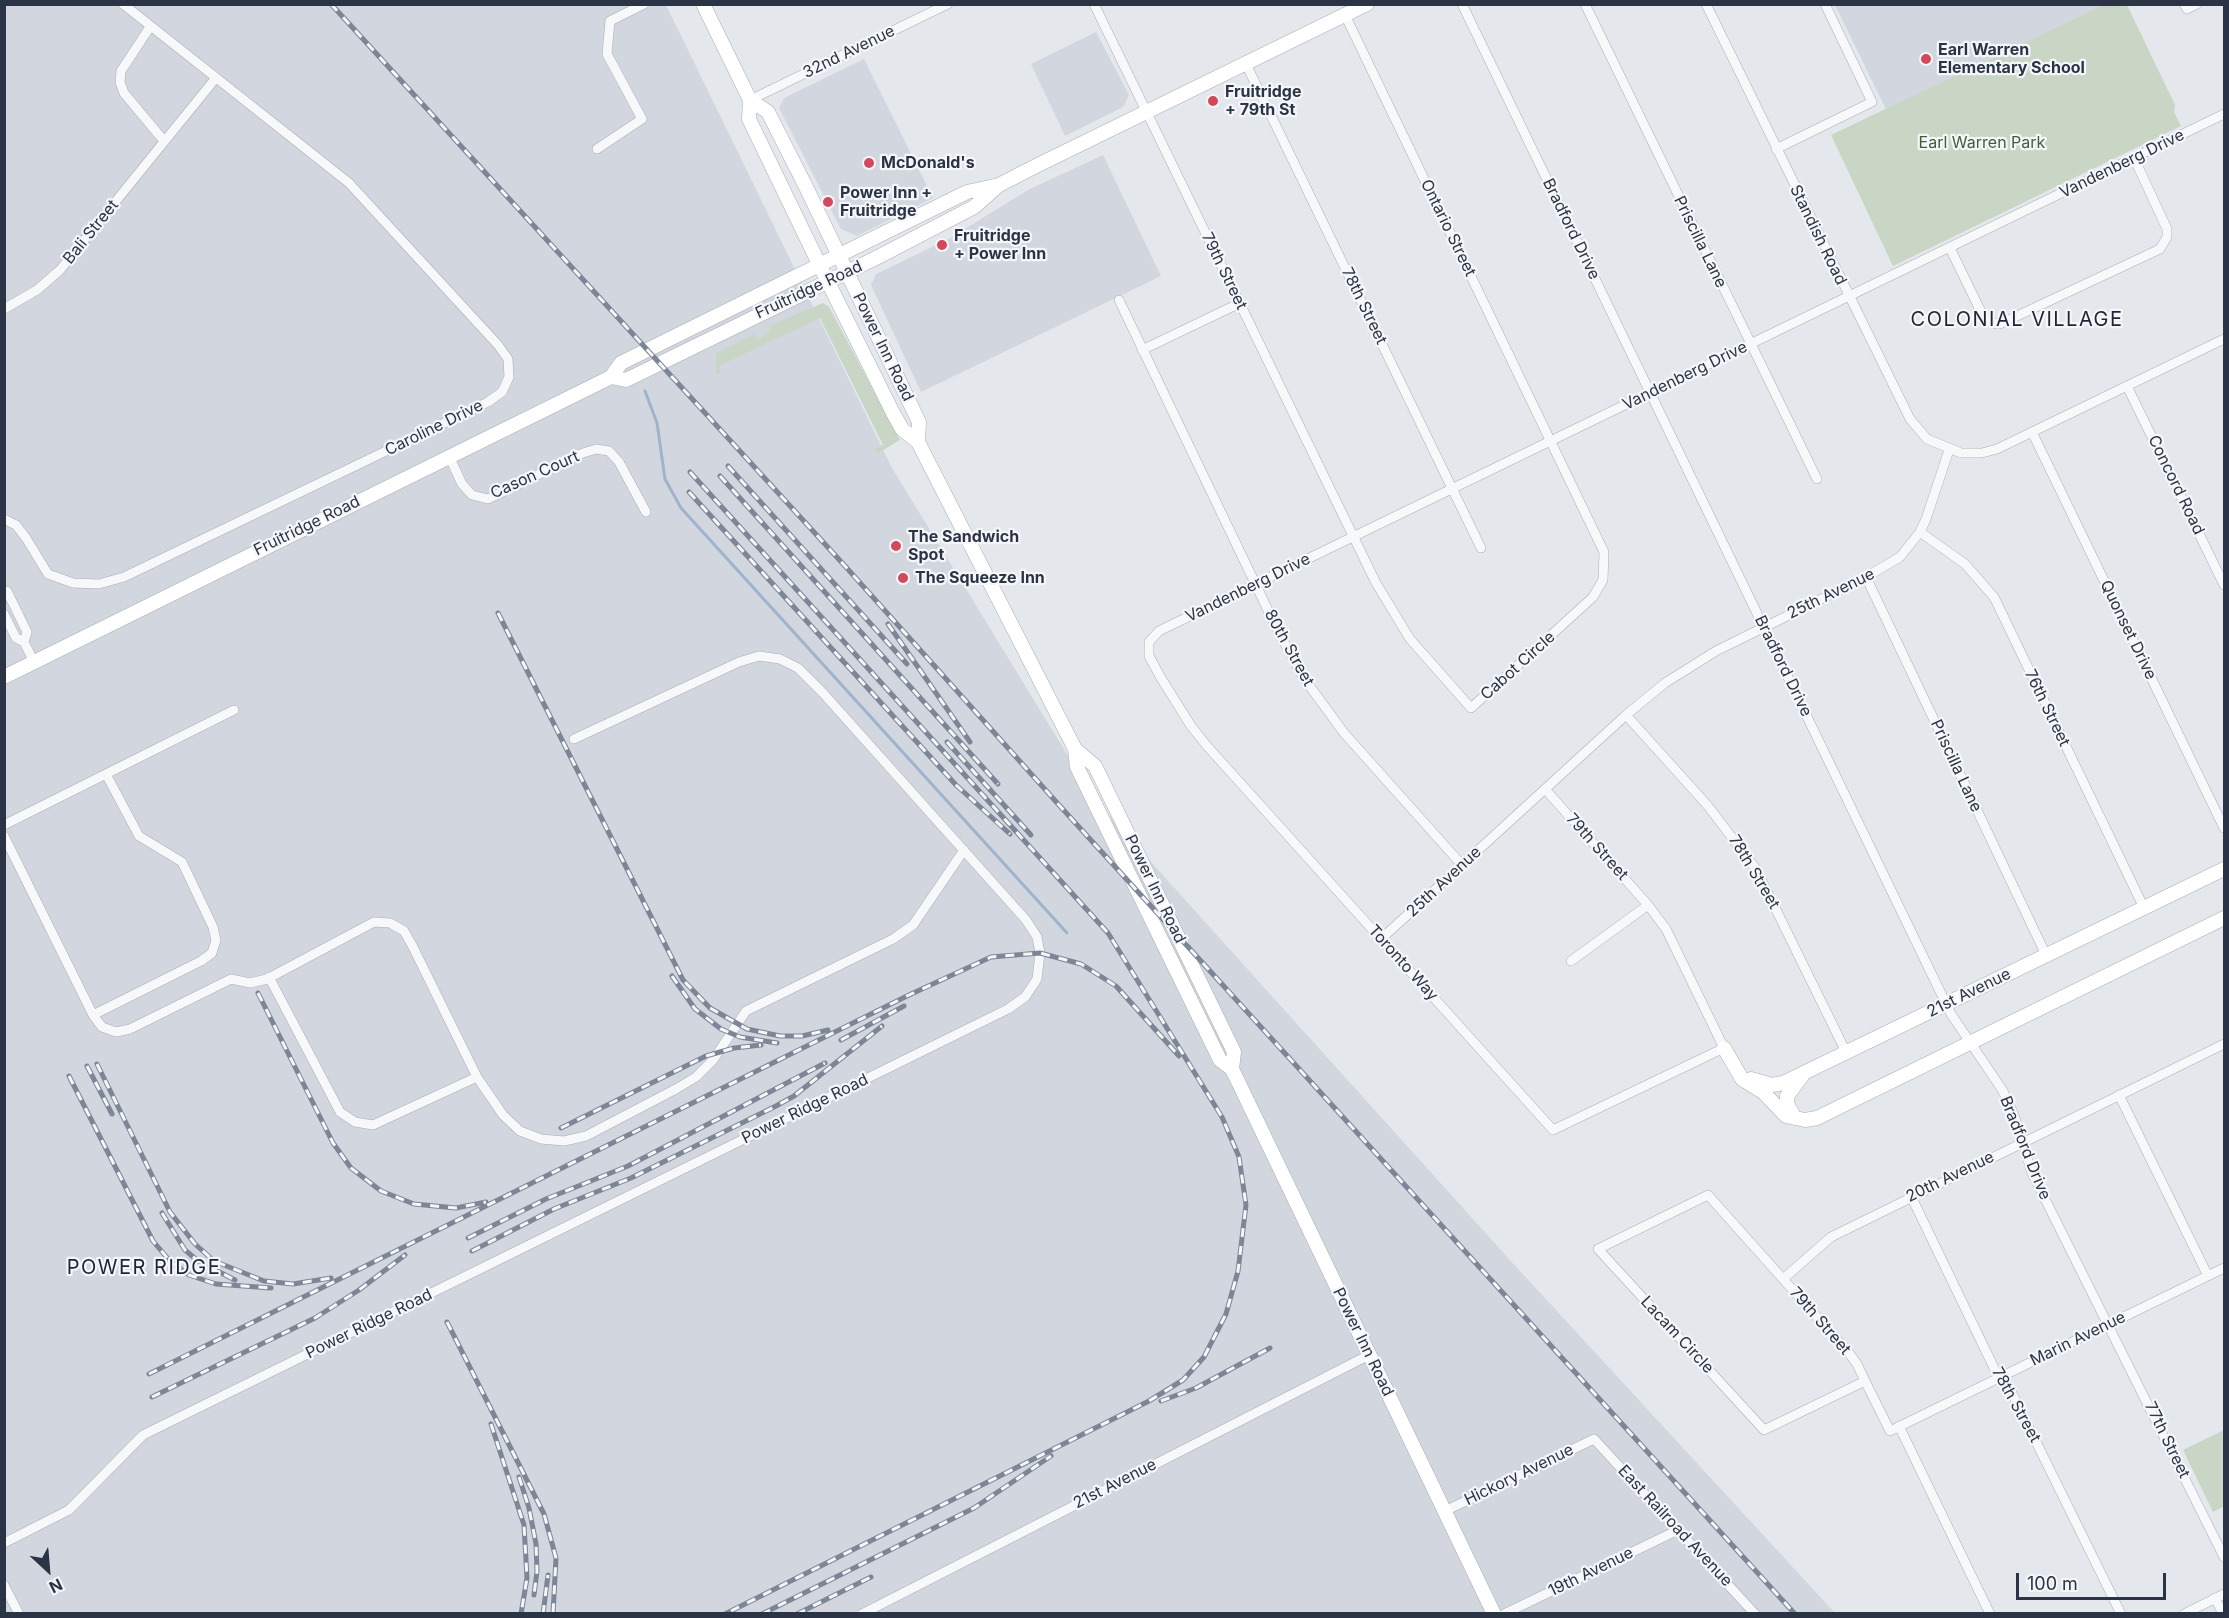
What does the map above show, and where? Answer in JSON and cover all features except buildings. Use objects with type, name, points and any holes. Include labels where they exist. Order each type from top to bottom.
[{"type":"main road","name":"Power Inn Road","points":[[703,4],[750,100],[749,119],[820,266],[902,429],[918,442],[1075,749],[1077,767],[1220,1060],[1232,1069],[1494,1614]]},
{"type":"main road","name":"Fruitridge Road","points":[[4,677],[611,377],[621,363],[967,192],[999,185],[1367,4]]},
{"type":"main road","name":"Power Inn Road","points":[[750,100],[768,112],[919,422],[918,442]]},
{"type":"main road","name":"Fruitridge Road","points":[[611,377],[626,380],[936,228],[974,207],[999,185]]},
{"type":"main road","name":"21st Avenue","points":[[1737,1071],[1754,1081],[1772,1085],[1808,1071],[2224,869]]},
{"type":"main road","points":[[1724,1048],[1742,1080],[1763,1092],[1786,1116],[1797,1119],[1817,1118],[2224,918]]},
{"type":"main road","points":[[1797,1119],[1790,1112],[1787,1096],[1808,1071]]},
{"type":"street","name":"Caroline Drive","points":[[4,519],[16,525],[48,573],[73,582],[99,584],[124,577],[488,402],[502,392],[509,376],[507,359],[498,345],[357,190],[123,4]]},
{"type":"street","points":[[597,149],[642,119],[607,54],[610,21],[644,4]]},
{"type":"street","name":"32nd Avenue","points":[[750,100],[948,4]]},
{"type":"street","name":"79th Street","points":[[1094,4],[1353,537]]},
{"type":"street","name":"Bradford Drive","points":[[1462,4],[1951,1014],[2003,1091],[2023,1142],[2032,1173],[2110,1324]]},
{"type":"street","name":"Priscilla Lane","points":[[1585,4],[1816,478]]},
{"type":"street","name":"Standish Road","points":[[1706,4],[1910,419],[1927,439],[1949,450]]},
{"type":"street","points":[[1776,148],[1872,102],[1825,4]]},
{"type":"street","points":[[2186,7],[2197,4]]},
{"type":"street","name":"Ontario Street","points":[[1345,15],[1551,441]]},
{"type":"street","points":[[150,27],[122,71],[120,82],[124,93],[164,141]]},
{"type":"street","name":"78th Street","points":[[1246,64],[1481,548]]},
{"type":"street","name":"Bali Street","points":[[4,309],[37,290],[60,270],[215,79]]},
{"type":"street","name":"Vandenberg Drive","points":[[1149,642],[1159,631],[2224,114]]},
{"type":"street","points":[[1950,248],[1983,316],[1987,321],[2000,324],[2160,249],[2167,237],[2167,229],[2134,158]]},
{"type":"street","name":"80th Street","points":[[1119,300],[1290,654],[1322,706],[1344,733],[1462,865]]},
{"type":"street","points":[[1142,350],[1240,303]]},
{"type":"street","points":[[1949,450],[1983,453],[2032,432],[2224,339]]},
{"type":"street","name":"Concord Road","points":[[2127,386],[2224,585]]},
{"type":"street","name":"Quonset Drive","points":[[2032,432],[2224,828]]},
{"type":"street","name":"Cabot Circle","points":[[1353,537],[1376,583],[1410,639],[1431,666],[1471,708],[1593,597],[1603,580],[1605,562],[1601,545],[1551,441]]},
{"type":"street","name":"Cason Court","points":[[449,456],[462,484],[472,495],[488,499],[583,453],[596,449],[609,451],[619,462],[646,512]]},
{"type":"street","name":"25th Avenue","points":[[1382,939],[1626,716],[1690,666],[1866,577],[1900,556],[1920,532],[1949,450]]},
{"type":"street","name":"76th Street","points":[[1920,532],[1965,564],[1994,597],[2144,908]]},
{"type":"street","name":"Priscilla Lane","points":[[1866,577],[2046,955]]},
{"type":"street","points":[[4,591],[7,591],[27,632],[24,642]]},
{"type":"street","points":[[4,614],[16,638],[24,642],[34,662]]},
{"type":"street","name":"Toronto Way","points":[[1149,642],[1149,656],[1191,726],[1553,1130],[1724,1048]]},
{"type":"street","name":"Power Ridge Road","points":[[4,1542],[69,1510],[143,1435],[1008,1009],[1025,997],[1037,979],[1041,958],[1037,938],[1026,920],[798,668],[780,659],[759,656],[739,662],[574,739]]},
{"type":"street","points":[[4,825],[107,776],[234,710]]},
{"type":"street","name":"78th Street","points":[[1626,716],[1708,806],[1756,869],[1846,1052]]},
{"type":"street","points":[[93,1015],[201,961],[212,953],[216,940],[213,927],[182,862],[139,836],[107,776]]},
{"type":"street","name":"79th Street","points":[[1545,789],[1648,905],[1677,949],[1724,1048]]},
{"type":"street","points":[[4,836],[93,1015],[102,1027],[116,1032],[130,1029],[231,980],[250,983],[269,977],[374,922],[390,923],[404,931],[477,1077],[503,1115],[520,1131],[541,1139],[564,1141],[586,1136],[696,1077],[713,1060],[746,1011],[893,939],[913,925],[964,850]]},
{"type":"street","points":[[1571,961],[1648,905]]},
{"type":"street","points":[[269,977],[340,1112],[355,1122],[373,1125],[477,1077]]},
{"type":"street","name":"20th Avenue","points":[[1783,1279],[1831,1237],[2224,1044]]},
{"type":"street","points":[[2119,1095],[2208,1276]]},
{"type":"street","name":"79th Street","points":[[1708,1195],[1849,1353],[1890,1431],[1899,1426],[1990,1614]]},
{"type":"street","name":"Lacam Circle","points":[[1708,1195],[1598,1249],[1764,1430],[1865,1381]]},
{"type":"street","name":"78th Street","points":[[1911,1196],[1995,1370],[2008,1384],[2121,1614]]},
{"type":"street","name":"Marin Avenue","points":[[1899,1426],[2224,1268]]},
{"type":"street","name":"77th Street","points":[[2110,1324],[2224,1557]]},
{"type":"street","name":"21st Avenue","points":[[862,1614],[1369,1355]]},
{"type":"street","name":"Hickory Avenue","points":[[1445,1511],[1594,1439]]},
{"type":"street","name":"East Railroad Avenue","points":[[1594,1439],[1755,1614]]},
{"type":"street","name":"19th Avenue","points":[[1504,1614],[1678,1530]]},
{"type":"street","points":[[4,1585],[19,1614]]},
{"type":"street","points":[[2184,1614],[2224,1594]]},
{"type":"street","points":[[2215,1598],[2223,1614]]},
{"type":"shaded area","points":[[5,4],[666,5],[892,468],[1095,800],[1509,1259],[1835,1613],[5,1614]]},
{"type":"shaded area","name":"Earl Warren Elementary School","points":[[1835,5],[2103,5],[1886,109]]},
{"type":"shaded area","points":[[1096,32],[1129,95],[1123,107],[1065,136],[1031,64]]},
{"type":"shaded area","points":[[864,59],[933,198],[857,236],[841,229],[779,108],[784,98]]},
{"type":"shaded area","points":[[1103,155],[1161,276],[921,392],[871,285],[876,274],[947,240],[1028,190]]},
{"type":"green space","name":"Earl Warren Park","points":[[2103,5],[2127,5],[2175,105],[2174,112],[2181,126],[1893,266],[1831,135]]},
{"type":"green space","points":[[823,303],[829,307],[900,440],[878,453],[875,449],[883,445],[820,318],[719,366],[720,373],[716,374],[716,353],[754,334],[759,340],[770,331],[769,326]]},
{"type":"green space","points":[[2224,1430],[2224,1506],[2213,1512],[2183,1450]]},
{"type":"waterway","points":[[645,391],[657,423],[665,479],[681,508],[1067,933]]},
{"type":"railway","points":[[331,4],[845,566],[1059,805],[1795,1614]]},
{"type":"railway","points":[[728,466],[907,664]]},
{"type":"railway","points":[[690,472],[1108,933],[1222,1117],[1239,1157],[1246,1205],[1238,1271],[1226,1314],[1204,1357],[1183,1380],[1149,1401],[725,1614]]},
{"type":"railway","points":[[720,476],[998,784]]},
{"type":"railway","points":[[689,492],[956,785],[1010,834]]},
{"type":"railway","points":[[498,613],[683,980],[710,1008],[747,1029],[780,1036],[802,1036],[828,1030]]},
{"type":"railway","points":[[888,624],[970,742]]},
{"type":"railway","points":[[947,742],[1031,835]]},
{"type":"railway","points":[[149,1374],[909,995],[991,957],[1040,953],[1081,964],[1116,986],[1179,1056]]},
{"type":"railway","points":[[672,976],[695,1009],[721,1029],[740,1037],[777,1043]]},
{"type":"railway","points":[[258,993],[333,1143],[351,1168],[381,1191],[414,1204],[456,1208],[486,1202]]},
{"type":"railway","points":[[841,1040],[904,1006]]},
{"type":"railway","points":[[472,1251],[554,1209],[631,1178],[776,1106],[794,1096],[882,1026]]},
{"type":"railway","points":[[561,1128],[706,1056],[734,1048],[761,1045]]},
{"type":"railway","points":[[468,1238],[546,1199],[628,1166],[825,1063]]},
{"type":"railway","points":[[97,1064],[170,1212],[195,1244],[214,1261],[264,1281],[293,1284],[331,1278]]},
{"type":"railway","points":[[87,1066],[112,1114]]},
{"type":"railway","points":[[69,1076],[153,1241],[169,1260],[189,1275],[216,1284],[271,1288]]},
{"type":"railway","points":[[162,1213],[185,1250],[198,1261],[235,1280]]},
{"type":"railway","points":[[152,1397],[315,1318],[359,1290],[405,1255]]},
{"type":"railway","points":[[447,1322],[544,1514],[556,1558],[553,1614]]},
{"type":"railway","points":[[1161,1401],[1196,1388],[1270,1348]]},
{"type":"railway","points":[[491,1424],[524,1525],[527,1578],[521,1614]]},
{"type":"railway","points":[[762,1614],[974,1508],[1051,1456]]},
{"type":"railway","points":[[519,1477],[529,1508],[536,1544],[537,1571],[534,1595]]},
{"type":"railway","points":[[543,1614],[548,1575]]},
{"type":"railway","points":[[797,1614],[871,1577]]},
{"type":"place","name":"Earl Warren Elementary School","points":[[1926,59]]},
{"type":"place","name":"Fruitridge + 79th St","points":[[1213,101]]},
{"type":"place","name":"McDonald's","points":[[869,163]]},
{"type":"place","name":"Power Inn + Fruitridge","points":[[828,202]]},
{"type":"place","name":"Fruitridge + Power Inn","points":[[942,245]]},
{"type":"place","name":"The Sandwich Spot","points":[[896,546]]},
{"type":"place","name":"The Squeeze Inn","points":[[903,578]]},
{"type":"district","name":"COLONIAL VILLAGE","points":[[2017,320]]},
{"type":"district","name":"POWER RIDGE","points":[[144,1268]]}]
